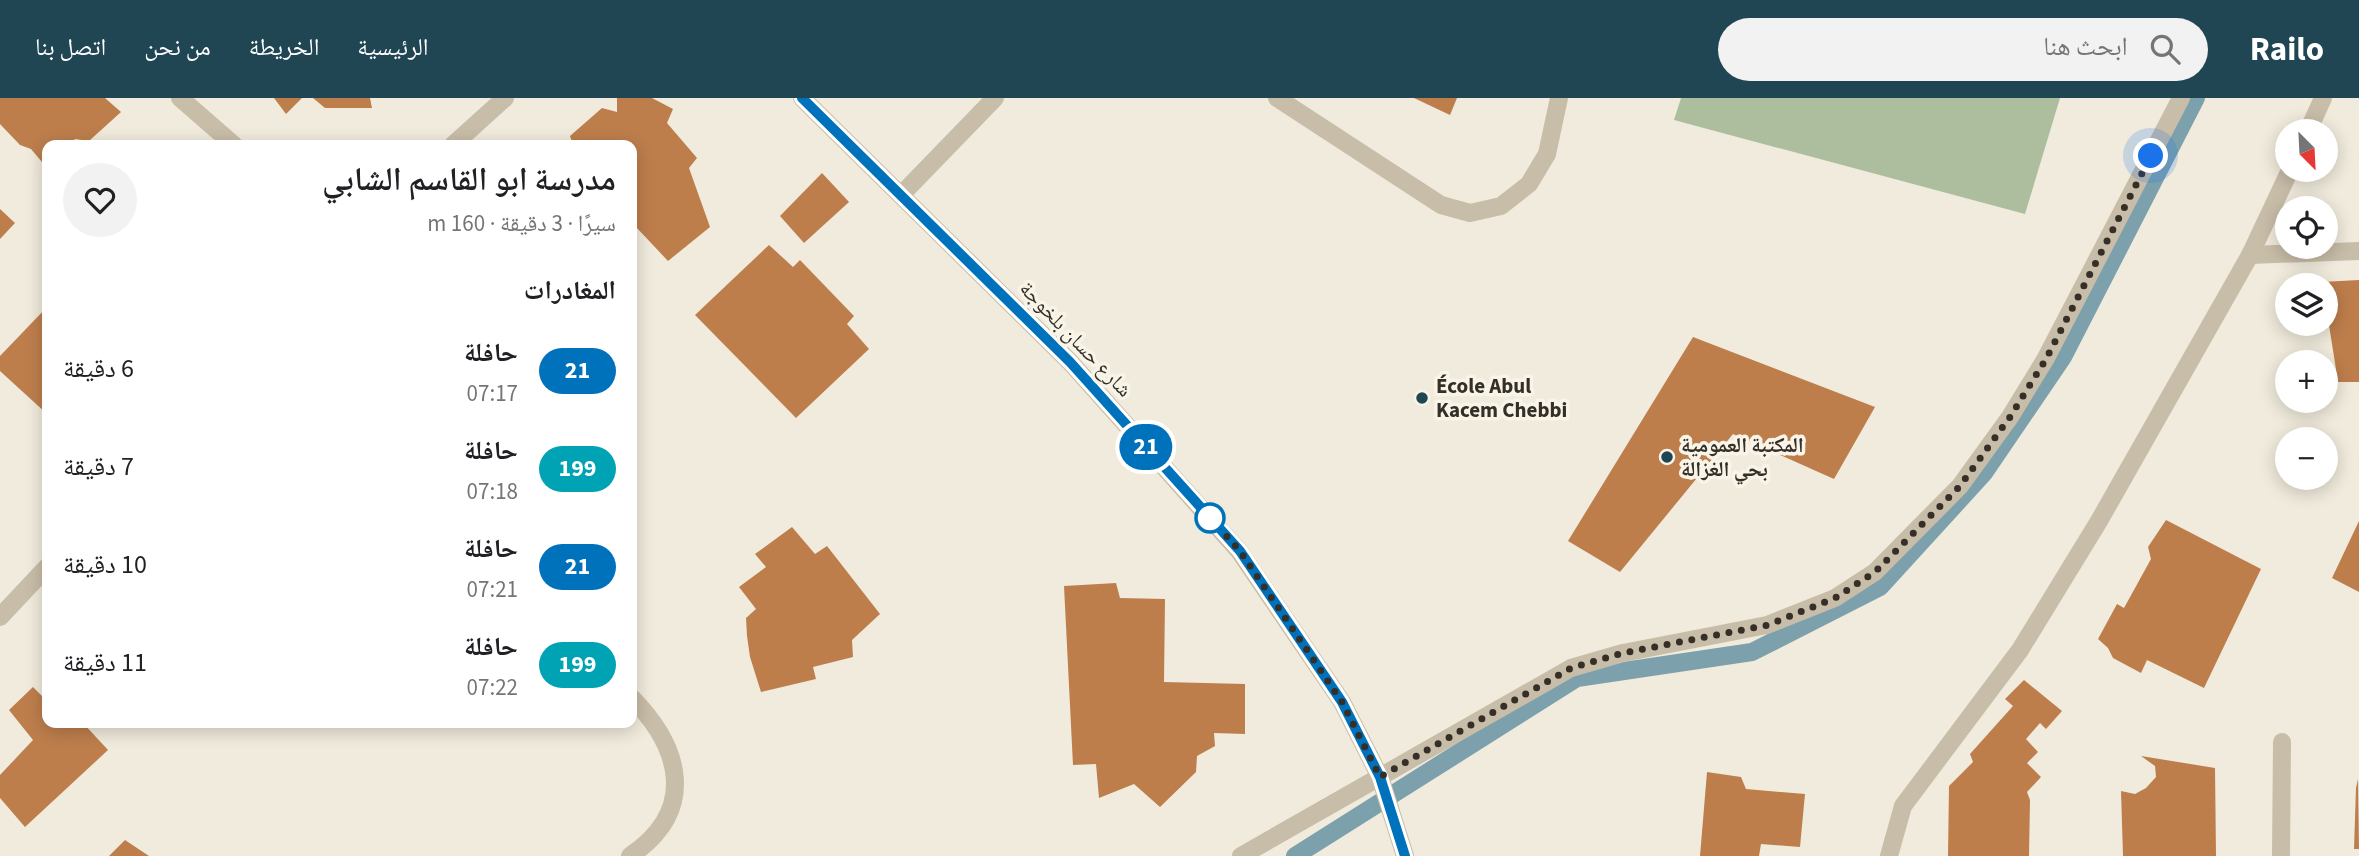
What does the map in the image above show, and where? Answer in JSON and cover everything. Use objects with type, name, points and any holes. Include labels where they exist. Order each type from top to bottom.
[{"type":"street","points":[[180,98],[228,140]]},
{"type":"street","points":[[459,140],[505,98]]},
{"type":"street","name":"شارع حسان بلخوجة","points":[[802,98],[1070,362],[1240,551],[1342,702],[1380,777],[1405,856]]},
{"type":"street","points":[[902,194],[995,98]]},
{"type":"street","points":[[1277,98],[1441,205],[1470,213],[1500,206],[1529,184],[1547,154],[1559,98]]},
{"type":"street","points":[[1241,856],[1571,668],[1623,653],[1768,625],[1835,598],[1875,572],[1960,486],[2010,417],[2046,359],[2181,98]]},
{"type":"street","points":[[2313,119],[2323,98]]},
{"type":"street","points":[[1889,856],[1903,806],[2020,650],[2099,521],[2250,255],[2284,182]]},
{"type":"street","points":[[2250,255],[2359,251]]},
{"type":"street","points":[[0,617],[42,572]]},
{"type":"street","points":[[630,856],[660,828],[675,802],[677,777],[669,754],[649,716],[637,703]]},
{"type":"street","points":[[2281,856],[2282,742]]},
{"type":"green space","points":[[1681,98],[2060,98],[2025,214],[1674,120]]},
{"type":"building","points":[[0,98],[105,98],[121,112],[90,140],[42,140],[42,162],[31,149],[20,145],[0,124]]},
{"type":"building","points":[[274,98],[302,98],[286,114]]},
{"type":"building","points":[[313,98],[370,98],[372,108],[325,108]]},
{"type":"building","points":[[617,98],[652,98],[673,109],[667,123],[697,158],[689,168],[710,227],[668,261],[637,228],[637,140],[571,140],[570,136],[602,108],[617,112]]},
{"type":"building","points":[[1414,98],[1457,98],[1450,115]]},
{"type":"building","points":[[822,173],[849,202],[804,243],[780,216]]},
{"type":"building","points":[[0,209],[15,223],[0,239]]},
{"type":"building","points":[[769,245],[793,267],[800,260],[854,316],[847,324],[869,349],[796,418],[695,315]]},
{"type":"building","points":[[2359,280],[2359,382],[2338,382],[2338,350],[2333,350],[2331,336],[2338,336],[2338,281]]},
{"type":"building","points":[[42,312],[42,409],[0,371],[0,356]]},
{"type":"building","name":"المكتبة العمومية بحي الغزالة","points":[[1693,337],[1875,407],[1834,479],[1733,434],[1620,572],[1568,541]]},
{"type":"building","points":[[2166,520],[2261,569],[2204,688],[2147,660],[2141,673],[2113,658],[2108,648],[2098,639],[2117,604],[2124,608],[2151,559],[2148,547]]},
{"type":"building","points":[[2359,521],[2359,592],[2332,578]]},
{"type":"building","points":[[792,527],[815,554],[827,546],[880,614],[852,640],[853,657],[813,667],[816,679],[761,692],[750,657],[747,636],[746,618],[756,609],[739,587],[766,567],[755,554]]},
{"type":"building","points":[[1116,583],[1120,598],[1165,599],[1164,682],[1245,684],[1245,734],[1214,733],[1215,746],[1197,756],[1196,772],[1160,807],[1134,784],[1099,798],[1096,764],[1073,765],[1064,586]]},
{"type":"building","points":[[2024,680],[2062,711],[2046,729],[2040,723],[2026,739],[2038,752],[2027,763],[2041,777],[2027,792],[2030,800],[2029,856],[1948,856],[1949,786],[1973,762],[1970,754],[2013,706],[2005,699]]},
{"type":"building","points":[[33,687],[42,696],[42,728],[88,728],[108,750],[25,827],[0,798],[0,775],[33,740],[9,710]]},
{"type":"building","points":[[2141,756],[2215,768],[2216,856],[2123,856],[2121,791],[2135,794],[2146,788],[2156,777],[2155,766]]},
{"type":"building","points":[[1707,772],[1741,777],[1746,789],[1805,794],[1800,847],[1761,844],[1759,856],[1700,856]]},
{"type":"building","points":[[2358,779],[2359,849],[2354,849],[2356,788]]},
{"type":"building","points":[[125,840],[149,856],[109,856]]},
{"type":"waterway","points":[[1295,856],[1577,678],[1752,652],[1880,587],[1984,473],[2063,357],[2196,98]]},
{"type":"bus line","name":"21","points":[[802,98],[1070,362],[1240,551],[1342,702],[1380,777],[1405,856]]},
{"type":"place","name":"École Abul Kacem Chebbi","points":[[1422,398]]},
{"type":"place","name":"المكتبة العمومية بحي الغزالة","points":[[1667,457]]},
{"type":"route","points":[[1210,518],[1206,513],[1240,551],[1342,702],[1380,777],[1571,668],[1623,653],[1768,625],[1835,598],[1875,572],[1960,486],[2010,417],[2046,359],[2151,156]]}]
